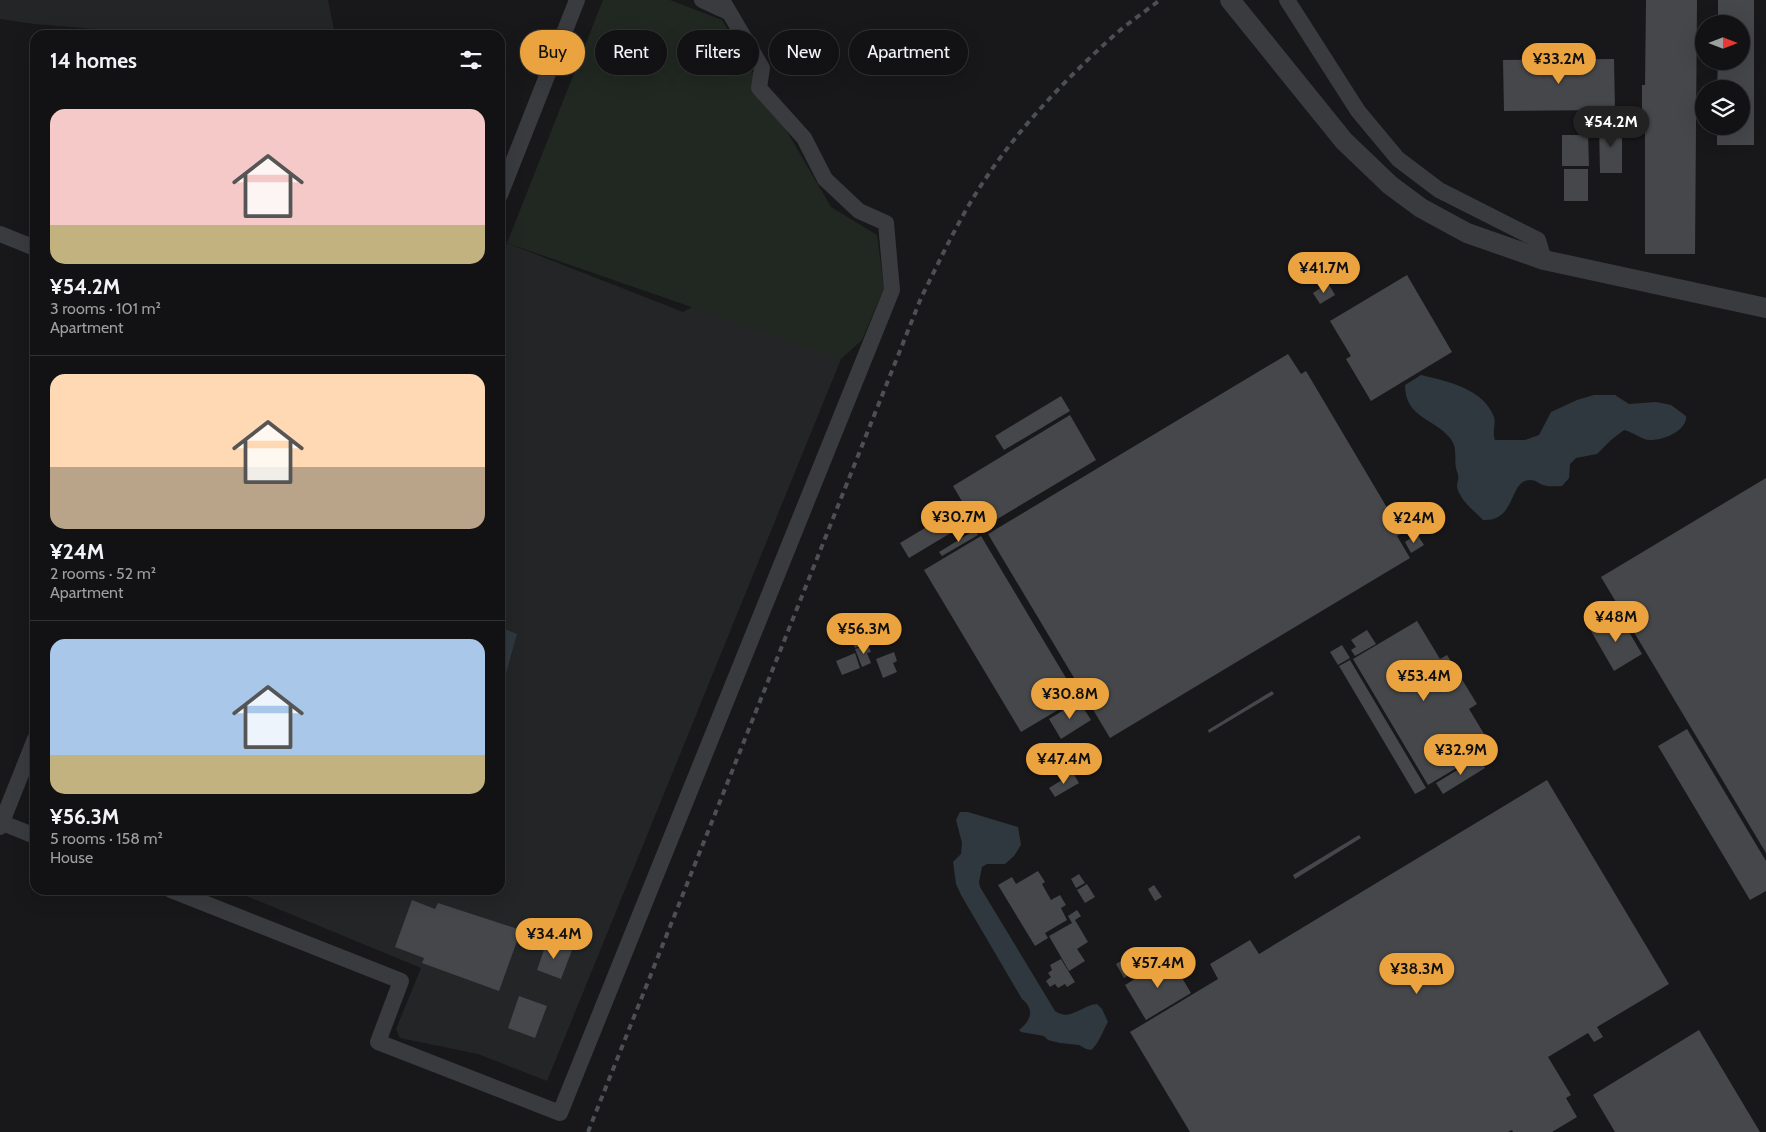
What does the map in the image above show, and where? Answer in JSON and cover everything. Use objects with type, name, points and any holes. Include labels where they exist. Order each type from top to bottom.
[{"type":"street","points":[[505,182],[576,0]]},
{"type":"street","points":[[184,895],[402,981],[378,1042],[560,1113],[892,290],[886,223],[859,211],[825,179],[804,138],[759,88],[762,68],[725,6],[702,0]]},
{"type":"street","points":[[1230,0],[1344,141],[1390,185],[1421,208],[1468,233],[1544,260],[1766,308]]},
{"type":"street","points":[[1287,0],[1358,110],[1398,159],[1439,190],[1538,240],[1544,260]]},
{"type":"street","points":[[0,234],[30,246]]},
{"type":"street","points":[[30,752],[1,824],[30,834]]},
{"type":"shaded area","points":[[0,0],[328,0],[334,30],[101,30],[0,19]]},
{"type":"shaded area","points":[[603,0],[670,0],[722,20],[728,30],[677,30],[677,75],[754,75],[831,207],[877,235],[884,288],[862,340],[841,359],[507,243],[573,75],[585,75],[585,46]]},
{"type":"shaded area","points":[[507,243],[683,312],[701,302],[841,359],[547,1081],[478,1054],[400,1038],[396,1029],[421,968],[244,895],[505,895],[505,248]]},
{"type":"shaded area","points":[[1421,375],[1464,388],[1482,399],[1494,417],[1495,440],[1525,440],[1539,435],[1551,412],[1577,400],[1594,395],[1615,395],[1629,404],[1656,402],[1671,405],[1686,416],[1686,421],[1674,434],[1655,440],[1644,439],[1624,430],[1597,454],[1576,458],[1570,464],[1569,478],[1562,486],[1547,486],[1533,480],[1525,481],[1516,489],[1506,510],[1501,515],[1493,519],[1483,520],[1467,505],[1459,492],[1457,487],[1458,476],[1455,449],[1450,438],[1415,411],[1406,396],[1405,385]]},
{"type":"shaded area","points":[[505,629],[517,634],[505,677]]},
{"type":"shaded area","points":[[960,812],[968,812],[1018,827],[1021,845],[1014,856],[1005,864],[987,864],[982,867],[980,887],[1055,1011],[1066,1015],[1097,1004],[1102,1009],[1108,1022],[1099,1041],[1091,1050],[1079,1045],[1048,1040],[1044,1036],[1019,1030],[1029,1019],[1029,1007],[1022,999],[956,884],[953,862],[961,854],[962,843],[956,820]]},
{"type":"building","points":[[1646,0],[1697,0],[1697,15],[1695,15],[1695,254],[1645,254],[1645,113],[1642,113],[1642,85],[1645,85]]},
{"type":"building","points":[[1718,0],[1754,0],[1754,145],[1717,145],[1717,135],[1750,135],[1750,80],[1717,80],[1718,70],[1750,70],[1750,15],[1718,15]]},
{"type":"building","points":[[1614,59],[1615,110],[1504,111],[1503,60]]},
{"type":"building","points":[[1599,124],[1622,124],[1622,173],[1600,173]]},
{"type":"building","points":[[1562,135],[1588,135],[1589,166],[1562,166]]},
{"type":"building","points":[[1564,169],[1588,169],[1588,201],[1564,201]]},
{"type":"building","points":[[1407,275],[1452,352],[1371,401],[1346,359],[1351,356],[1330,321]]},
{"type":"building","points":[[1328,283],[1335,295],[1320,304],[1313,293]]},
{"type":"building","points":[[1288,354],[1301,374],[1306,371],[1402,533],[1397,536],[1410,558],[1110,738],[988,534]]},
{"type":"building","points":[[1061,396],[1070,411],[1004,450],[995,436]]},
{"type":"building","points":[[1070,415],[1096,460],[979,530],[953,486]]},
{"type":"building","points":[[1766,478],[1766,853],[1601,577]]},
{"type":"building","points":[[960,507],[969,522],[909,558],[900,543]]},
{"type":"building","points":[[975,530],[978,535],[942,556],[939,552]]},
{"type":"building","points":[[1417,534],[1424,545],[1411,553],[1405,542]]},
{"type":"building","points":[[981,536],[1078,698],[1021,732],[924,570]]},
{"type":"building","points":[[880,614],[888,635],[855,648],[846,628]]},
{"type":"building","points":[[1619,615],[1642,654],[1614,671],[1591,631]]},
{"type":"building","points":[[1417,621],[1440,659],[1447,655],[1477,704],[1469,709],[1492,747],[1428,785],[1353,659]]},
{"type":"building","points":[[1367,630],[1376,644],[1355,656],[1351,650],[1356,647],[1351,640]]},
{"type":"building","points":[[868,645],[871,652],[867,653],[871,663],[862,667],[855,649]]},
{"type":"building","points":[[1342,645],[1350,658],[1338,665],[1330,652]]},
{"type":"building","points":[[894,652],[897,661],[893,663],[897,672],[883,678],[876,659]]},
{"type":"building","points":[[855,653],[860,668],[842,675],[836,661]]},
{"type":"building","points":[[1350,660],[1426,788],[1415,794],[1339,666]]},
{"type":"building","points":[[1272,691],[1274,694],[1209,733],[1208,730]]},
{"type":"building","points":[[1079,701],[1091,720],[1061,739],[1049,719]]},
{"type":"building","points":[[1687,729],[1766,861],[1766,891],[1750,900],[1658,746]]},
{"type":"building","points":[[1479,757],[1485,768],[1443,794],[1436,783]]},
{"type":"building","points":[[1073,773],[1079,783],[1055,797],[1049,788]]},
{"type":"building","points":[[1547,780],[1669,984],[1597,1027],[1603,1037],[1594,1042],[1588,1033],[1548,1057],[1571,1095],[1566,1098],[1577,1117],[1552,1132],[1513,1132],[1512,1130],[1508,1132],[1190,1132],[1130,1032],[1218,979],[1210,964],[1250,940],[1259,954]]},
{"type":"building","points":[[1359,835],[1361,838],[1295,879],[1293,875]]},
{"type":"building","points":[[1038,871],[1045,882],[1042,884],[1051,900],[1060,895],[1066,905],[1061,908],[1067,920],[1045,933],[1048,938],[1035,946],[998,885],[1012,877],[1016,884]]},
{"type":"building","points":[[1079,874],[1085,883],[1076,888],[1071,879]]},
{"type":"building","points":[[1087,884],[1095,897],[1085,903],[1077,890]]},
{"type":"building","points":[[1154,885],[1162,897],[1155,901],[1148,889]]},
{"type":"building","points":[[412,900],[435,909],[438,903],[521,930],[499,991],[422,963],[424,958],[395,947]]},
{"type":"building","points":[[1077,910],[1081,916],[1075,920],[1088,942],[1077,949],[1085,961],[1069,971],[1049,936],[1072,923],[1068,916]]},
{"type":"building","points":[[547,941],[572,950],[561,979],[537,970]]},
{"type":"building","points":[[1134,953],[1142,967],[1124,978],[1116,964]]},
{"type":"building","points":[[1170,958],[1191,993],[1146,1020],[1125,985]]},
{"type":"building","points":[[1061,959],[1075,982],[1067,987],[1065,984],[1058,988],[1055,984],[1050,987],[1046,981],[1051,977],[1048,973],[1052,970],[1050,965]]},
{"type":"building","points":[[519,996],[547,1006],[535,1038],[508,1028]]},
{"type":"building","points":[[1699,1030],[1760,1132],[1615,1132],[1593,1095]]},
{"type":"railway","points":[[588,1132],[921,298],[944,251],[978,190],[1015,138],[1060,87],[1093,55],[1121,29],[1160,0]]}]
